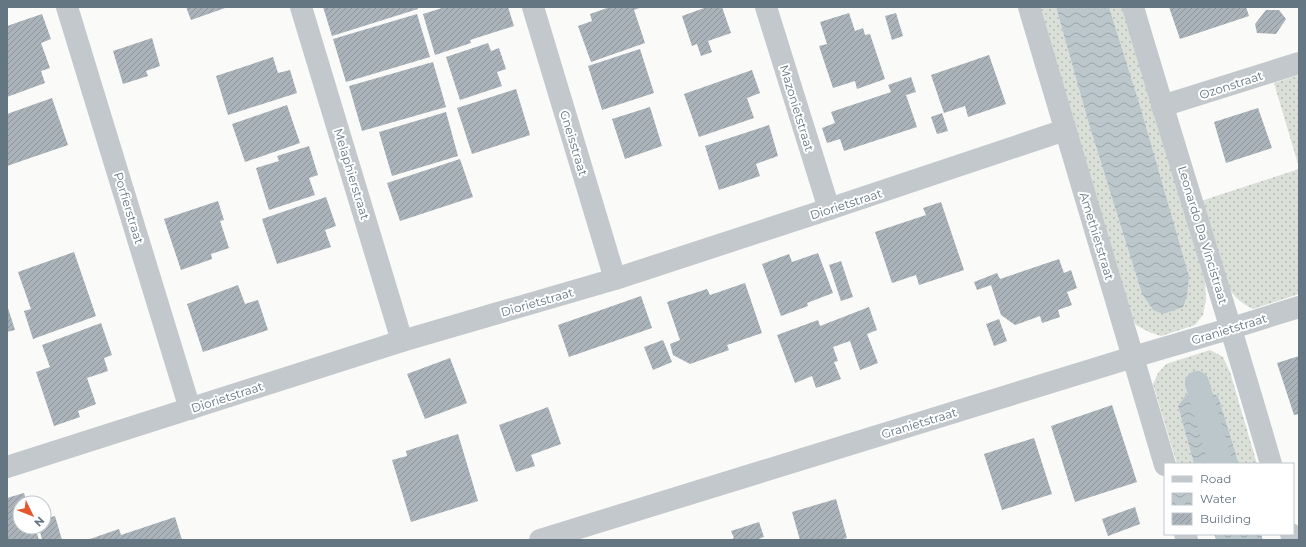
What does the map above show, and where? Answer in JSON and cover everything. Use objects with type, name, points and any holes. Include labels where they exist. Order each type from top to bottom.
[{"type":"street","name":"Porfierstraat","points":[[67,7],[190,409]]},
{"type":"street","name":"Melaphierstraat","points":[[301,7],[402,341]]},
{"type":"street","name":"Gneisstraat","points":[[533,7],[615,279]]},
{"type":"street","name":"Mazonietstraat","points":[[766,7],[829,209]]},
{"type":"street","name":"Amethietstraat","points":[[1029,7],[1164,463]]},
{"type":"street","name":"Leonardo Da Vincistraat","points":[[1133,7],[1162,106],[1232,328],[1271,463]]},
{"type":"street","name":"Ozonstraat","points":[[1162,106],[1299,63]]},
{"type":"street","name":"Diorietstraat","points":[[7,467],[402,341],[615,279],[1065,130]]},
{"type":"street","name":"Granietstraat","points":[[540,540],[1299,307]]},
{"type":"shaded area","points":[[1040,7],[1056,7],[1088,121],[1142,294],[1153,310],[1189,276],[1141,109],[1109,7],[1124,7],[1205,282],[1206,299],[1203,315],[1195,325],[1161,336],[1136,325],[1130,313]]},
{"type":"shaded area","points":[[1299,75],[1299,163],[1298,164],[1274,83]]},
{"type":"shaded area","points":[[1299,169],[1299,294],[1253,309],[1238,299],[1227,285],[1201,201]]},
{"type":"shaded area","points":[[1210,350],[1223,357],[1230,372],[1257,463],[1239,463],[1218,396],[1178,406],[1194,463],[1177,463],[1153,384],[1158,373],[1166,364]]},
{"type":"water","points":[[1056,7],[1109,7],[1141,109],[1189,276],[1187,296],[1183,307],[1163,314],[1153,310],[1142,294],[1088,121]]},
{"type":"water","points":[[1205,390],[1218,396],[1239,463],[1194,463],[1178,406],[1186,395]]},
{"type":"water","points":[[1214,535],[1261,535],[1263,540],[1216,540]]},
{"type":"building","points":[[186,7],[228,7],[191,20]]},
{"type":"building","points":[[323,7],[417,7],[418,9],[332,36]]},
{"type":"building","points":[[445,7],[508,7],[514,26],[470,40],[471,43],[435,55],[423,14]]},
{"type":"building","points":[[610,7],[642,7],[634,10],[645,43],[591,62],[578,26],[592,21],[590,14]]},
{"type":"building","points":[[707,7],[722,7],[731,33],[708,41],[712,52],[701,56],[697,44],[692,46],[682,16]]},
{"type":"building","points":[[1169,7],[1246,7],[1249,16],[1180,39]]},
{"type":"building","points":[[1266,10],[1279,10],[1286,19],[1276,34],[1257,33],[1255,24]]},
{"type":"building","points":[[849,13],[855,31],[863,28],[865,35],[870,34],[885,79],[857,89],[855,81],[833,88],[819,46],[827,44],[820,22]]},
{"type":"building","points":[[896,13],[903,36],[892,40],[885,16]]},
{"type":"building","points":[[42,14],[51,39],[41,43],[50,68],[41,71],[45,83],[7,97],[7,26]]},
{"type":"building","points":[[417,14],[430,57],[346,82],[333,39]]},
{"type":"building","points":[[152,38],[160,66],[146,71],[148,76],[123,84],[113,51]]},
{"type":"building","points":[[488,43],[491,51],[499,48],[506,69],[497,72],[502,86],[460,100],[446,57]]},
{"type":"building","points":[[640,49],[654,93],[602,110],[588,66]]},
{"type":"building","points":[[989,55],[1006,104],[968,117],[965,106],[944,113],[931,75]]},
{"type":"building","points":[[273,57],[278,73],[290,70],[297,93],[228,115],[216,76]]},
{"type":"building","points":[[433,62],[446,107],[362,131],[349,86]]},
{"type":"building","points":[[752,70],[760,93],[747,98],[754,118],[699,137],[684,94]]},
{"type":"building","points":[[911,77],[916,92],[906,95],[917,127],[844,151],[840,139],[827,143],[822,128],[835,123],[831,112],[891,92],[888,85]]},
{"type":"building","points":[[516,89],[530,135],[472,154],[457,108]]},
{"type":"building","points":[[52,98],[68,145],[7,166],[7,114]]},
{"type":"building","points":[[287,105],[300,143],[245,162],[232,124]]},
{"type":"building","points":[[650,107],[662,146],[625,159],[612,119]]},
{"type":"building","points":[[1258,108],[1272,148],[1226,163],[1214,122]]},
{"type":"building","points":[[446,112],[458,156],[392,176],[379,132]]},
{"type":"building","points":[[942,113],[948,131],[937,134],[931,117]]},
{"type":"building","points":[[769,125],[778,156],[756,164],[760,176],[719,190],[705,146]]},
{"type":"building","points":[[309,146],[318,175],[309,178],[315,195],[269,210],[256,168],[279,161],[277,156]]},
{"type":"building","points":[[460,159],[473,197],[400,221],[387,183]]},
{"type":"building","points":[[326,197],[336,226],[325,230],[331,247],[277,264],[262,219]]},
{"type":"building","points":[[218,201],[224,220],[220,221],[229,248],[211,254],[212,259],[181,270],[164,219]]},
{"type":"building","points":[[941,202],[964,270],[919,285],[916,275],[892,283],[875,232],[926,215],[923,208]]},
{"type":"building","points":[[74,252],[96,316],[33,339],[24,311],[31,309],[18,272]]},
{"type":"building","points":[[818,253],[833,293],[807,303],[808,306],[781,316],[762,264],[789,254],[792,262]]},
{"type":"building","points":[[1059,259],[1064,273],[1071,270],[1077,288],[1067,292],[1072,305],[1058,310],[1060,317],[1042,323],[1040,316],[1015,325],[1001,315],[991,285],[977,290],[974,282],[997,273],[1000,279]]},
{"type":"building","points":[[841,261],[853,297],[841,301],[829,265]]},
{"type":"building","points":[[745,283],[762,333],[727,345],[729,350],[690,364],[673,355],[670,344],[680,340],[667,302],[707,289],[710,295]]},
{"type":"building","points":[[238,285],[245,304],[258,300],[268,330],[203,352],[187,304]]},
{"type":"building","points":[[641,296],[652,328],[569,357],[558,325]]},
{"type":"building","points":[[7,305],[15,330],[7,332]]},
{"type":"building","points":[[869,307],[877,330],[867,334],[878,363],[860,370],[850,341],[833,347],[838,361],[834,362],[841,379],[816,388],[812,376],[795,383],[777,335],[818,320],[820,326]]},
{"type":"building","points":[[999,319],[1007,341],[994,346],[986,324]]},
{"type":"building","points":[[101,323],[112,355],[104,358],[108,371],[87,378],[96,404],[78,411],[80,417],[54,426],[36,372],[50,367],[42,345]]},
{"type":"building","points":[[663,340],[672,362],[653,370],[644,347]]},
{"type":"building","points":[[1299,356],[1299,414],[1294,415],[1277,363]]},
{"type":"building","points":[[450,358],[467,403],[425,419],[407,374]]},
{"type":"building","points":[[1112,405],[1137,482],[1075,502],[1051,426]]},
{"type":"building","points":[[548,407],[561,444],[531,455],[535,466],[516,472],[499,425]]},
{"type":"building","points":[[458,434],[478,501],[411,522],[392,460],[407,456],[406,451]]},
{"type":"building","points":[[1034,438],[1052,494],[1002,510],[984,454]]},
{"type":"building","points":[[12,497],[12,535],[37,535],[39,540],[7,540],[7,498]]},
{"type":"building","points":[[836,499],[847,538],[839,540],[800,540],[792,512]]},
{"type":"building","points":[[1135,507],[1140,524],[1108,536],[1102,519]]},
{"type":"building","points":[[55,516],[62,540],[42,540],[41,535],[52,535],[52,517]]},
{"type":"building","points":[[175,517],[182,540],[87,540],[119,529],[121,535]]},
{"type":"building","points":[[759,522],[764,537],[756,540],[730,540],[734,538],[731,531]]},
{"type":"waterway","points":[[1197,383],[1221,463]]}]
